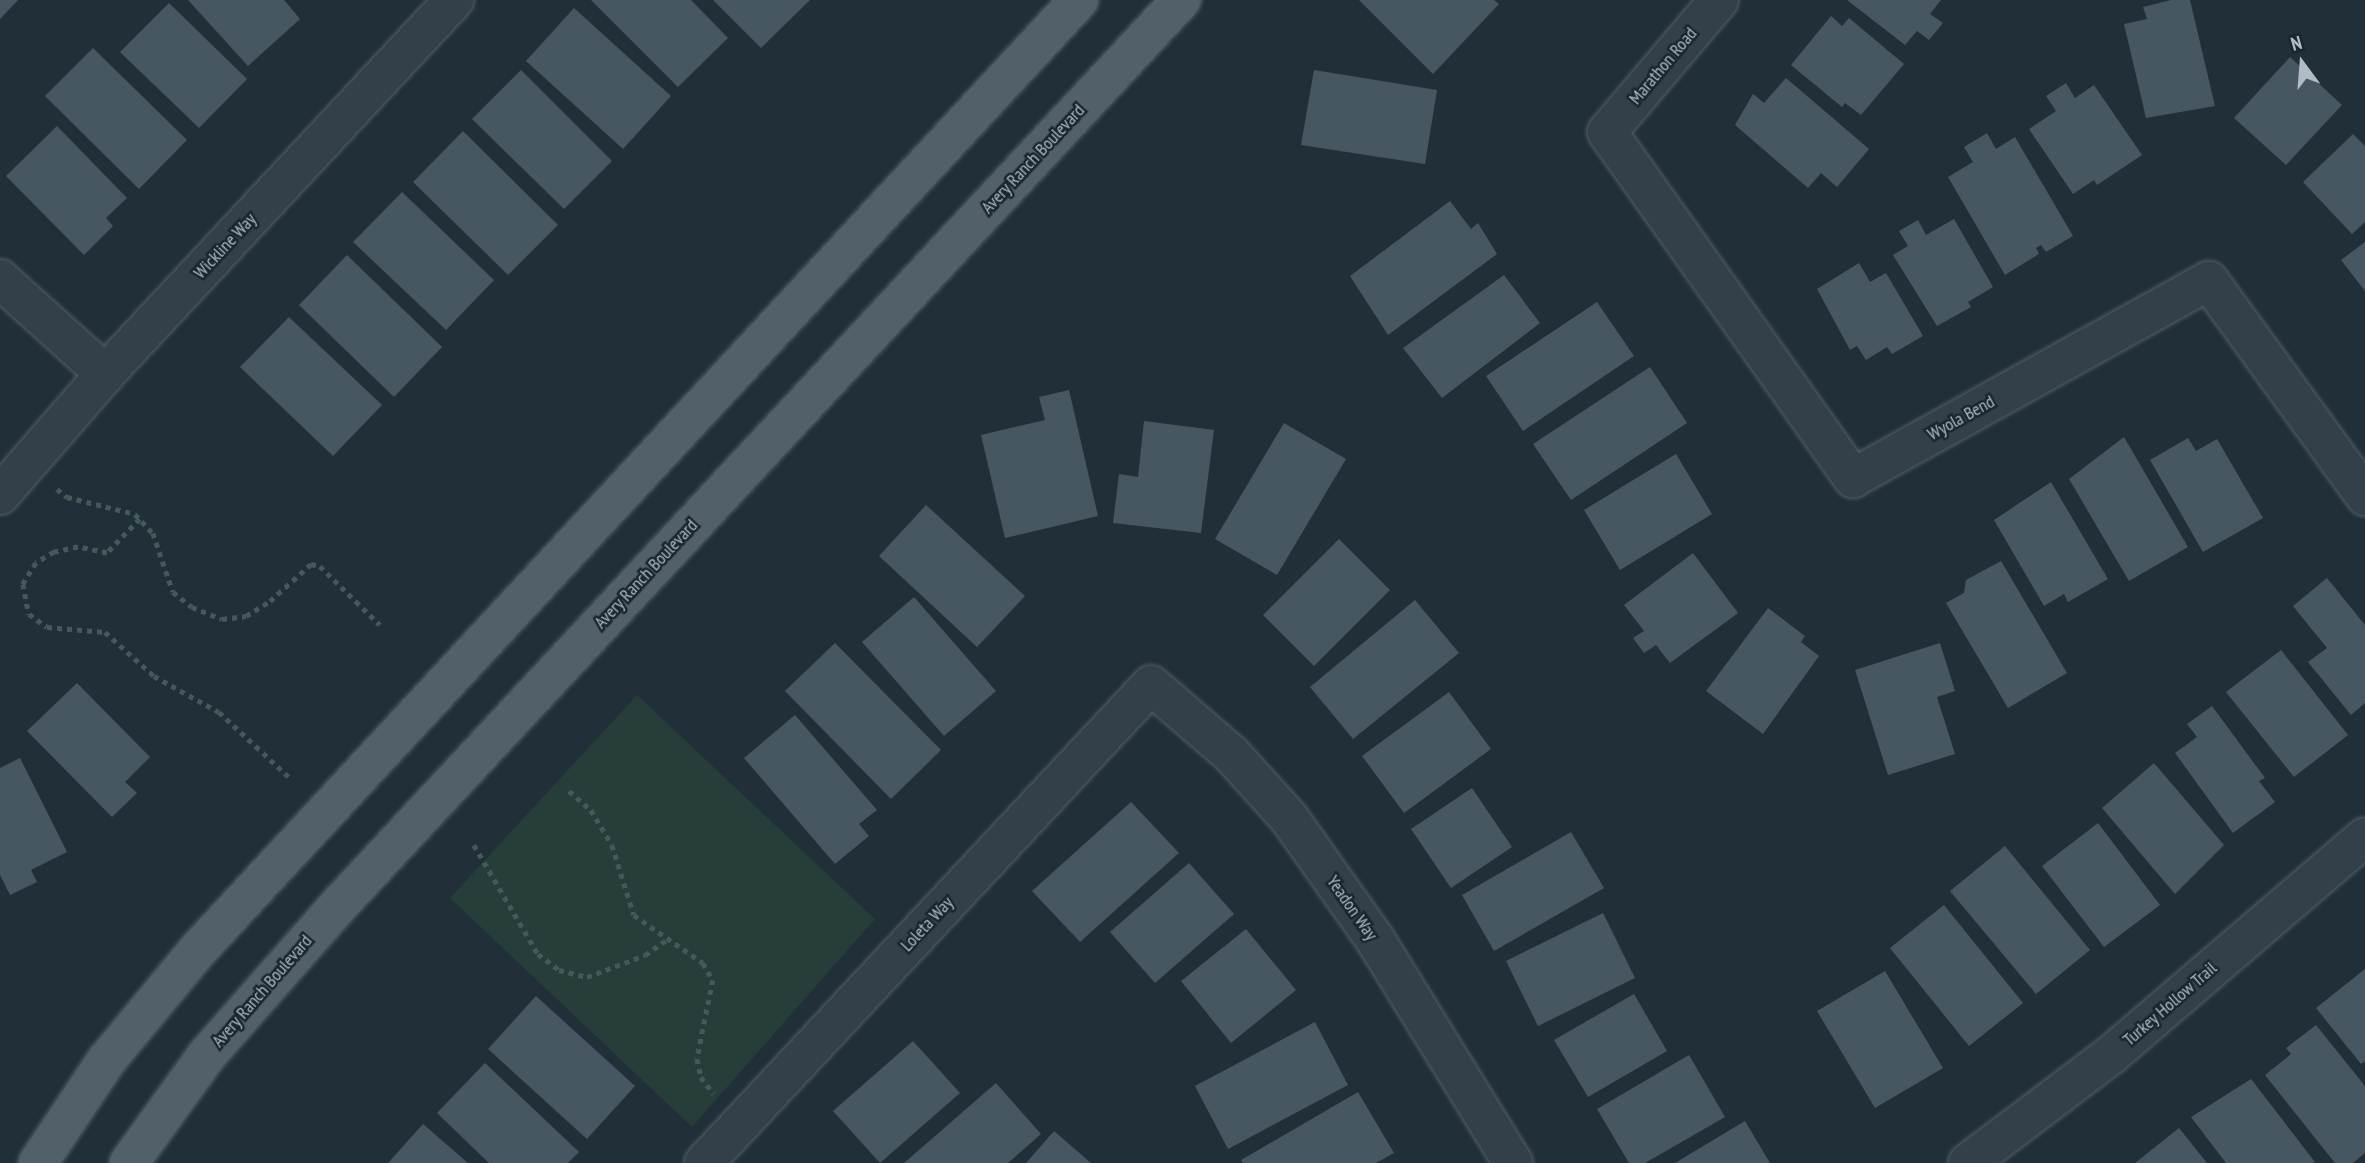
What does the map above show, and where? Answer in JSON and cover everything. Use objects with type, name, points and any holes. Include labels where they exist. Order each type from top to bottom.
[{"type":"main road","points":[[38,1163],[106,1061],[197,951],[1079,0]]},
{"type":"main road","name":"Avery Ranch Boulevard","points":[[129,1163],[206,1055],[338,906],[1181,0]]},
{"type":"street","name":"Wickline Way","points":[[0,495],[105,374],[453,0]]},
{"type":"street","name":"Marathon Road","points":[[1607,131],[1719,0]]},
{"type":"street","name":"Wyola Bend","points":[[1607,131],[1853,478],[2209,281],[2365,496]]},
{"type":"street","points":[[0,279],[105,374]]},
{"type":"street","name":"Loleta Way","points":[[719,1158],[1151,685]]},
{"type":"street","name":"Yeadon Way","points":[[1151,685],[1231,755],[1289,818],[1376,941],[1513,1163]]},
{"type":"street","name":"Turkey Hollow Trail","points":[[1991,1157],[2365,838]]},
{"type":"path","points":[[55,487],[67,497],[135,514],[153,533],[173,592],[192,607],[222,619],[246,616],[271,601],[311,564],[320,566],[380,625]]},
{"type":"path","points":[[140,519],[107,553],[78,547],[54,552],[36,563],[23,584],[29,614],[47,627],[105,632],[154,676],[219,712],[289,777]]},
{"type":"path","points":[[569,791],[591,810],[612,845],[634,915],[703,963],[713,980],[697,1059],[701,1077],[715,1095]]},
{"type":"path","points":[[474,845],[538,954],[559,970],[587,977],[633,961],[669,938]]},
{"type":"green space","points":[[637,695],[875,919],[692,1127],[450,898]]},
{"type":"building","points":[[0,0],[18,0],[0,19]]},
{"type":"building","points":[[188,0],[284,0],[300,19],[248,66]]},
{"type":"building","points":[[591,0],[691,0],[728,38],[678,87]]},
{"type":"building","points":[[713,0],[810,0],[761,48]]},
{"type":"building","points":[[1359,0],[1494,0],[1499,4],[1433,74]]},
{"type":"building","points":[[1847,0],[1941,0],[1930,14],[1943,23],[1929,40],[1917,31],[1905,45]]},
{"type":"building","points":[[2171,0],[2190,0],[2215,106],[2146,118],[2124,24],[2147,19],[2143,7]]},
{"type":"building","points":[[169,3],[247,79],[199,128],[120,52]]},
{"type":"building","points":[[574,8],[671,96],[623,149],[526,61]]},
{"type":"building","points":[[1831,16],[1842,26],[1849,18],[1904,64],[1861,115],[1845,103],[1842,107],[1791,65]]},
{"type":"building","points":[[93,48],[187,140],[139,189],[45,96]]},
{"type":"building","points":[[2290,57],[2342,105],[2286,165],[2234,118]]},
{"type":"building","points":[[521,70],[612,161],[564,209],[472,119]]},
{"type":"building","points":[[1314,70],[1437,90],[1425,164],[1301,145]]},
{"type":"building","points":[[1786,78],[1869,149],[1837,187],[1821,173],[1808,188],[1735,125],[1753,94],[1764,103]]},
{"type":"building","points":[[2066,83],[2075,98],[2094,85],[2142,155],[2097,185],[2094,180],[2073,194],[2029,129],[2056,111],[2046,96]]},
{"type":"building","points":[[57,126],[127,198],[106,218],[113,226],[84,255],[6,176]]},
{"type":"building","points":[[463,131],[558,225],[508,275],[413,182]]},
{"type":"building","points":[[1987,133],[1996,149],[2015,137],[2073,236],[2046,252],[2041,245],[2036,248],[2039,254],[2005,275],[1948,177],[1973,162],[1964,147]]},
{"type":"building","points":[[2353,134],[2365,146],[2365,222],[2352,234],[2303,182]]},
{"type":"building","points":[[402,192],[494,280],[446,330],[353,242]]},
{"type":"building","points":[[1450,201],[1471,229],[1478,223],[1497,254],[1388,335],[1350,276]]},
{"type":"building","points":[[1954,219],[1993,287],[1968,302],[1971,307],[1937,326],[1893,255],[1908,246],[1899,231],[1918,220],[1926,235]]},
{"type":"building","points":[[2365,242],[2365,291],[2341,260]]},
{"type":"building","points":[[347,255],[442,347],[394,397],[299,305]]},
{"type":"building","points":[[1859,263],[1870,282],[1886,273],[1923,336],[1892,354],[1887,347],[1866,360],[1857,346],[1850,350],[1817,289]]},
{"type":"building","points":[[1504,275],[1540,323],[1442,398],[1403,348]]},
{"type":"building","points":[[1597,302],[1634,356],[1523,431],[1486,376]]},
{"type":"building","points":[[289,317],[382,405],[333,456],[240,367]]},
{"type":"building","points":[[1650,367],[1687,423],[1571,500],[1533,444]]},
{"type":"building","points":[[1069,390],[1098,516],[1005,538],[981,435],[1045,420],[1039,397]]},
{"type":"building","points":[[1144,421],[1214,430],[1201,533],[1113,523],[1119,474],[1138,477]]},
{"type":"building","points":[[1284,423],[1346,459],[1277,575],[1215,539]]},
{"type":"building","points":[[2124,437],[2188,547],[2129,581],[2069,479]]},
{"type":"building","points":[[2188,438],[2196,451],[2217,439],[2263,518],[2203,552],[2150,460]]},
{"type":"building","points":[[1676,454],[1712,514],[1620,570],[1584,510]]},
{"type":"building","points":[[2051,482],[2108,579],[2068,602],[2064,594],[2044,606],[1994,520]]},
{"type":"building","points":[[926,505],[1025,596],[977,647],[879,556]]},
{"type":"building","points":[[1339,539],[1390,590],[1314,666],[1263,615]]},
{"type":"building","points":[[1693,553],[1738,613],[1670,663],[1656,645],[1644,653],[1633,638],[1644,631],[1624,605]]},
{"type":"building","points":[[2001,561],[2067,673],[2008,708],[1946,603],[1964,593],[1966,580]]},
{"type":"building","points":[[2327,578],[2365,625],[2365,703],[2351,715],[2308,662],[2327,648],[2293,606]]},
{"type":"building","points":[[914,597],[996,691],[944,736],[862,642]]},
{"type":"building","points":[[1415,600],[1459,653],[1353,739],[1310,687]]},
{"type":"building","points":[[1768,608],[1805,636],[1801,642],[1819,656],[1763,734],[1706,691]]},
{"type":"building","points":[[835,643],[941,750],[891,799],[785,691]]},
{"type":"building","points":[[1940,643],[1955,691],[1937,697],[1955,754],[1888,775],[1855,670]]},
{"type":"building","points":[[2281,650],[2348,735],[2294,777],[2226,692]]},
{"type":"building","points":[[77,683],[150,757],[125,782],[137,793],[112,817],[27,731]]},
{"type":"building","points":[[1449,692],[1491,749],[1404,813],[1362,756]]},
{"type":"building","points":[[2212,706],[2265,778],[2259,781],[2275,802],[2233,833],[2175,753],[2197,737],[2187,724]]},
{"type":"building","points":[[795,715],[877,810],[859,824],[869,836],[835,864],[744,758]]},
{"type":"building","points":[[20,758],[67,852],[31,870],[37,882],[10,895],[0,875],[0,768]]},
{"type":"building","points":[[2154,763],[2224,845],[2175,894],[2102,808]]},
{"type":"building","points":[[1472,788],[1512,847],[1451,888],[1411,829]]},
{"type":"building","points":[[1131,802],[1179,853],[1080,942],[1032,891]]},
{"type":"building","points":[[2098,823],[2160,905],[2104,947],[2042,866]]},
{"type":"building","points":[[1571,832],[1604,888],[1494,951],[1462,895]]},
{"type":"building","points":[[2005,846],[2090,950],[2036,994],[1950,891]]},
{"type":"building","points":[[1189,863],[1234,914],[1155,983],[1110,932]]},
{"type":"building","points":[[1944,905],[2023,1003],[1969,1046],[1890,948]]},
{"type":"building","points":[[1603,913],[1635,978],[1538,1026],[1506,961]]},
{"type":"building","points":[[1246,929],[1296,990],[1231,1043],[1181,981]]},
{"type":"building","points":[[2365,969],[2365,1061],[2361,1064],[2316,1008]]},
{"type":"building","points":[[1885,971],[1943,1068],[1875,1108],[1817,1011]]},
{"type":"building","points":[[1634,994],[1667,1051],[1588,1097],[1554,1040]]},
{"type":"building","points":[[536,996],[635,1086],[587,1139],[488,1049]]},
{"type":"building","points":[[1315,1022],[1348,1085],[1228,1149],[1195,1086]]},
{"type":"building","points":[[2316,1025],[2365,1086],[2365,1153],[2353,1163],[2335,1163],[2265,1075],[2291,1054],[2286,1048]]},
{"type":"building","points":[[913,1041],[960,1093],[880,1163],[833,1111]]},
{"type":"building","points":[[1689,1055],[1725,1117],[1645,1163],[1629,1163],[1597,1109]]},
{"type":"building","points":[[485,1063],[579,1152],[568,1163],[489,1163],[437,1113]]},
{"type":"building","points":[[2251,1079],[2315,1162],[2226,1163],[2191,1117]]},
{"type":"building","points":[[996,1083],[1041,1134],[1008,1163],[904,1163]]},
{"type":"building","points":[[1358,1092],[1394,1153],[1376,1163],[1243,1163],[1241,1160]]},
{"type":"building","points":[[1745,1121],[1770,1163],[1675,1163]]},
{"type":"building","points":[[423,1124],[468,1163],[388,1163]]},
{"type":"building","points":[[2179,1128],[2207,1163],[2135,1163]]},
{"type":"building","points":[[1054,1131],[1091,1163],[1026,1163]]}]
